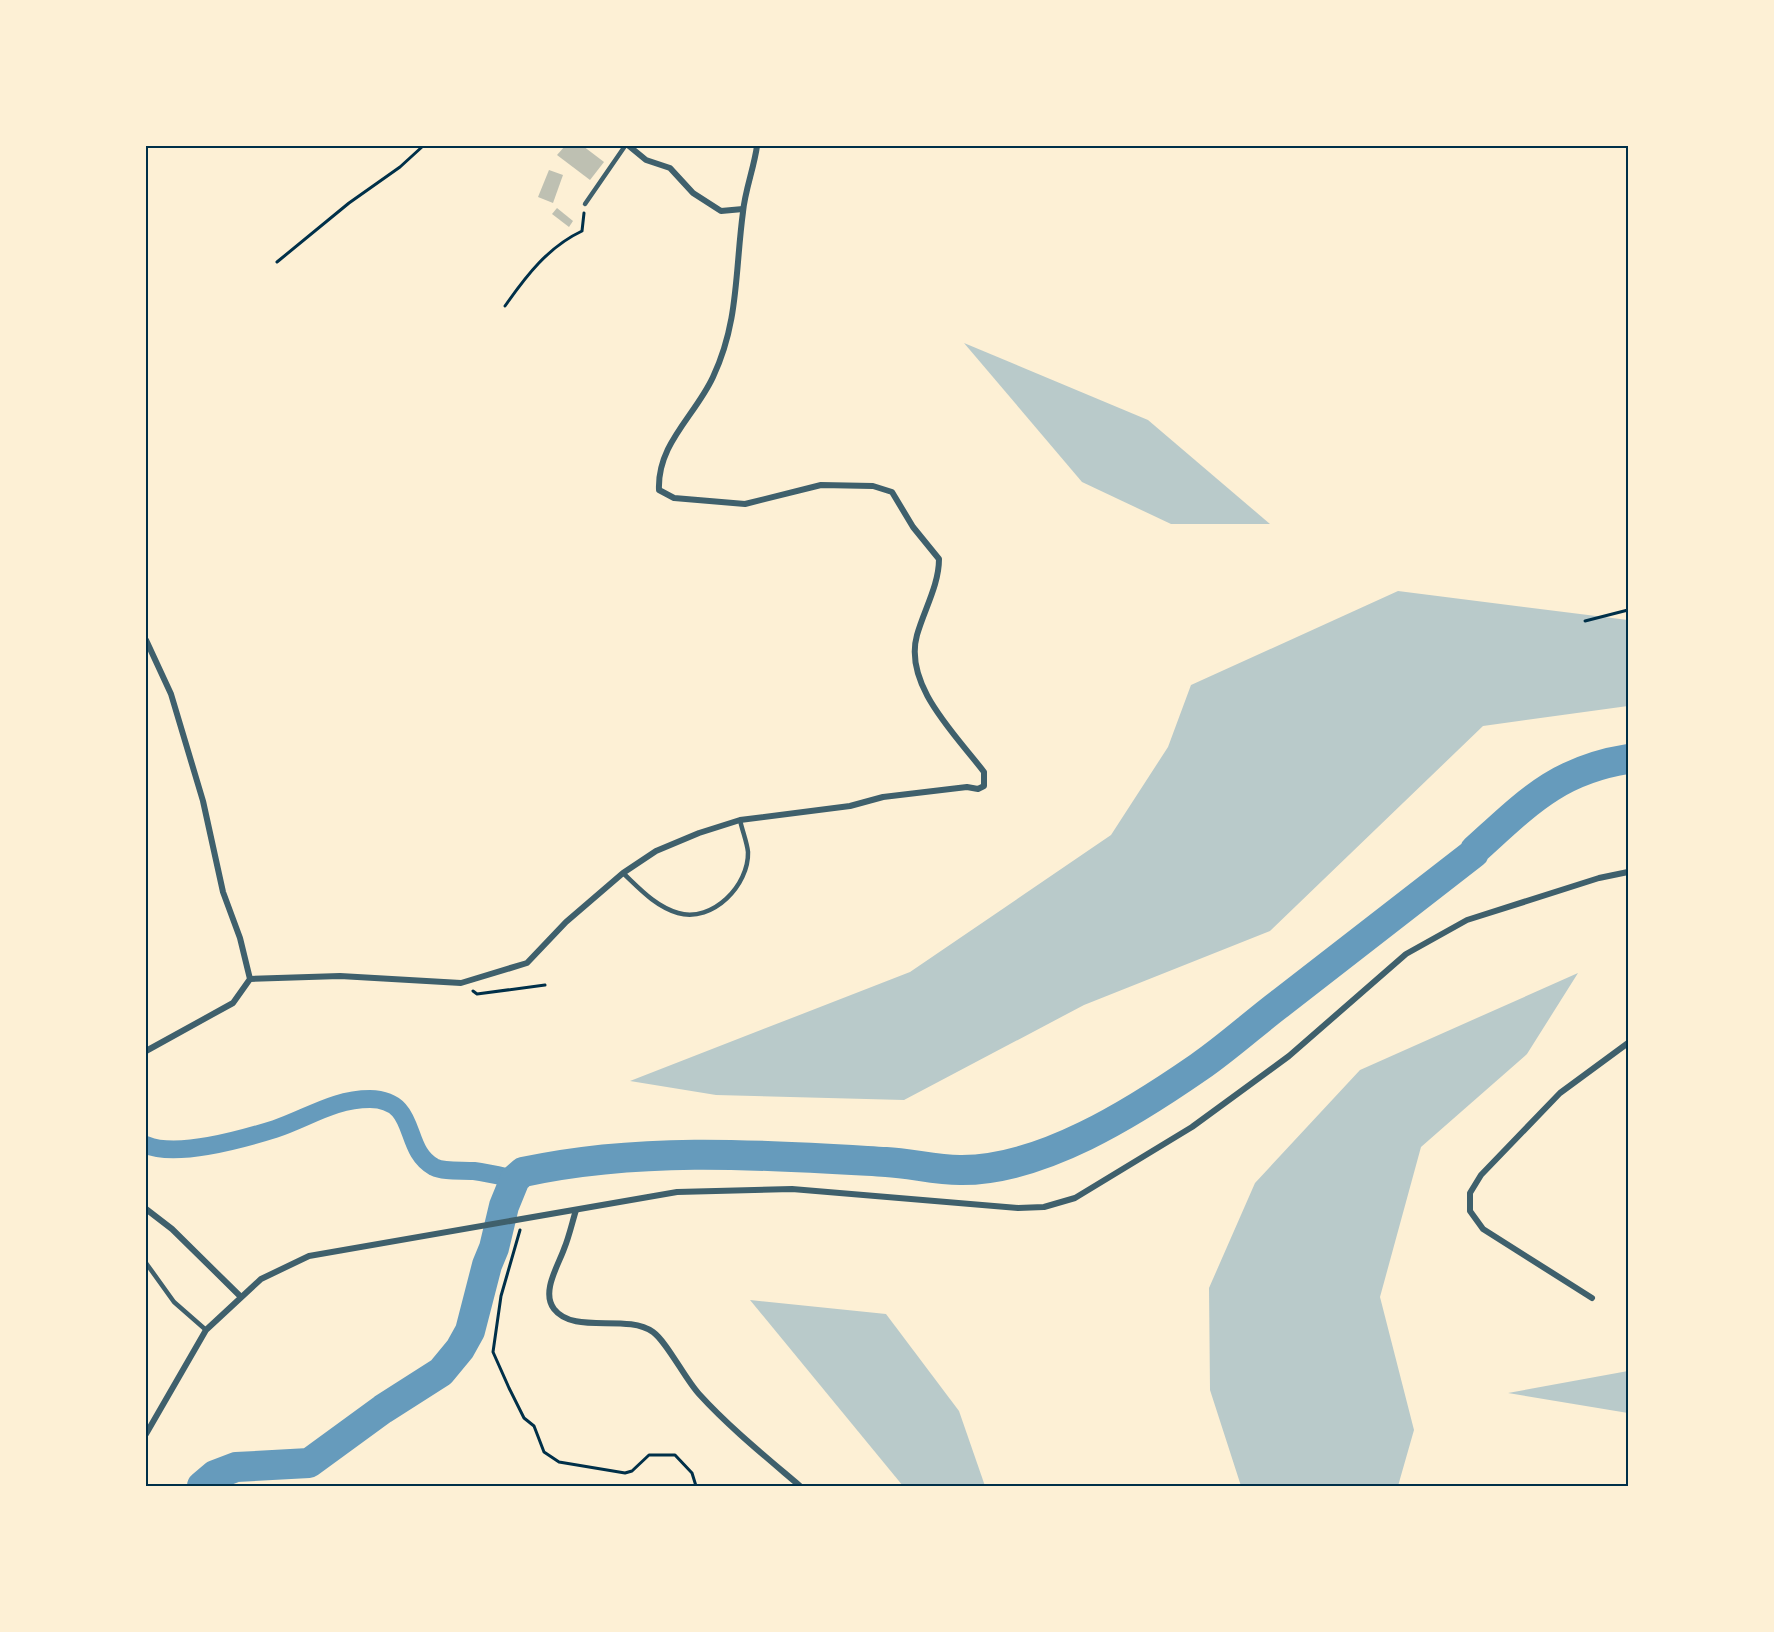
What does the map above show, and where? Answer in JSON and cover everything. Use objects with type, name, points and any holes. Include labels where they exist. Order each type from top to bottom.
[{"type":"street","points":[[629,146],[646,160],[670,168],[693,193],[721,210],[743,209]]},
{"type":"street","points":[[250,979],[340,976],[461,983],[526,963],[566,922],[623,873],[656,851],[699,833],[740,820],[850,806],[882,797],[967,787],[978,789],[984,786],[986,778],[932,702],[919,677],[915,643],[939,574],[939,559],[913,527],[892,492],[873,486],[821,485],[745,504],[674,498],[659,490],[658,470],[676,434],[713,378],[733,323],[743,209],[757,146]]},
{"type":"street","points":[[146,640],[171,693],[203,801],[223,892],[240,938],[250,979],[233,1003],[146,1051]]},
{"type":"street","points":[[146,1434],[206,1330],[240,1296],[261,1279],[309,1256],[677,1192],[792,1189],[1018,1208],[1044,1207],[1075,1198],[1192,1127],[1289,1056],[1406,954],[1467,920],[1578,885],[1629,872]]},
{"type":"street","points":[[1592,1298],[1483,1229],[1470,1211],[1470,1193],[1481,1175],[1560,1093],[1629,1043]]},
{"type":"street","points":[[146,1209],[172,1229],[240,1296]]},
{"type":"street","points":[[576,1210],[564,1250],[555,1268],[548,1298],[554,1309],[564,1318],[591,1323],[612,1322],[642,1327],[654,1332],[698,1393],[800,1486]]},
{"type":"lane","points":[[585,204],[625,146]]},
{"type":"lane","points":[[623,873],[651,900],[680,914],[710,912],[737,890],[748,853],[740,820]]},
{"type":"lane","points":[[146,1263],[174,1302],[206,1330]]},
{"type":"path","points":[[278,262],[423,146]]},
{"type":"path","points":[[505,306],[528,273],[568,238],[582,231],[585,204]]},
{"type":"path","points":[[1585,621],[1629,610]]},
{"type":"path","points":[[461,983],[477,994],[545,984]]},
{"type":"path","points":[[526,1218],[515,1240],[507,1269],[495,1328],[493,1352],[524,1418],[534,1426],[544,1452],[559,1462],[625,1473],[632,1471],[649,1455],[675,1455],[692,1473],[696,1486]]},
{"type":"shaded area","points":[[964,343],[1148,420],[1270,524],[1171,524],[1082,482]]},
{"type":"shaded area","points":[[1398,591],[1628,620],[1628,706],[1483,726],[1270,931],[1084,1005],[904,1100],[716,1095],[630,1081],[910,972],[1111,835],[1168,747],[1191,685]]},
{"type":"shaded area","points":[[1578,973],[1527,1054],[1421,1147],[1380,1297],[1414,1430],[1398,1486],[1241,1486],[1210,1390],[1209,1288],[1255,1183],[1360,1070]]},
{"type":"shaded area","points":[[750,1300],[886,1314],[959,1411],[985,1486],[903,1486]]},
{"type":"shaded area","points":[[1628,1371],[1628,1413],[1508,1393]]},
{"type":"building","points":[[565,146],[583,146],[604,162],[590,180],[557,155]]},
{"type":"building","points":[[549,170],[563,175],[553,203],[538,197]]},
{"type":"building","points":[[557,208],[573,221],[569,227],[552,214]]},
{"type":"waterway","points":[[202,1486],[215,1475],[236,1467],[309,1463],[383,1409],[441,1372],[460,1349],[470,1331],[504,1206],[515,1179],[523,1172],[613,1158],[704,1155],[886,1162],[960,1170],[991,1168],[1054,1150],[1116,1120],[1210,1059],[1474,853],[1510,818],[1544,791],[1581,771],[1628,759]]},
{"type":"waterway","points":[[146,1145],[175,1149],[210,1146],[275,1129],[345,1102],[370,1099],[386,1101],[404,1116],[417,1149],[434,1167],[474,1171],[515,1179]]}]
